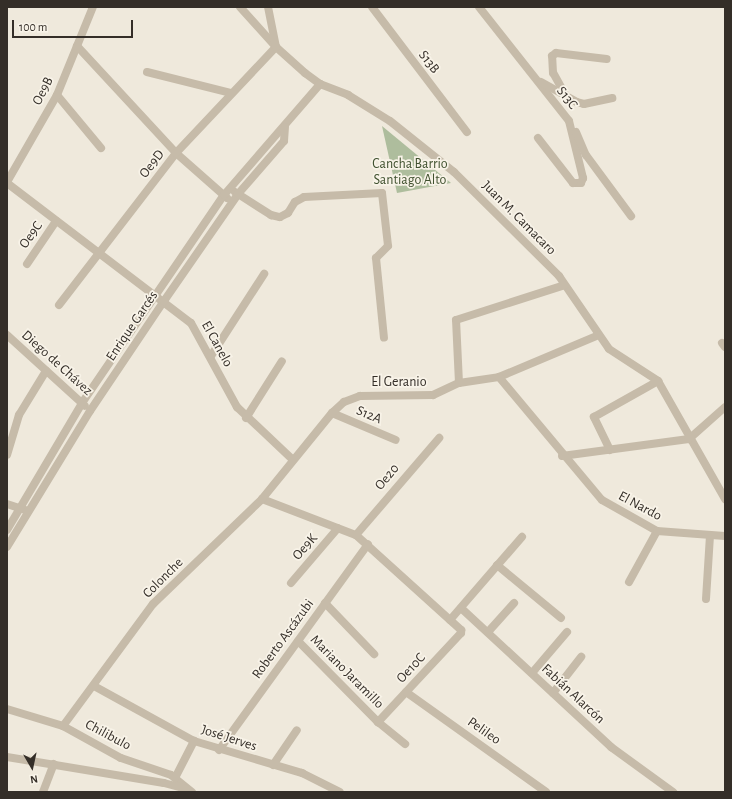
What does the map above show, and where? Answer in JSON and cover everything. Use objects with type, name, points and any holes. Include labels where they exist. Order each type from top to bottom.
[{"type":"street","name":"Oe9B","points":[[7,182],[57,95],[93,7]]},
{"type":"street","name":"Juan M. Camacaro","points":[[240,7],[276,47],[320,84],[348,95],[390,121],[454,172],[559,276],[599,335],[613,352],[658,381],[689,439],[725,499]]},
{"type":"street","points":[[268,7],[276,47]]},
{"type":"street","name":"S13B","points":[[372,7],[467,132]]},
{"type":"street","name":"S13C","points":[[479,7],[569,121],[583,178],[578,185],[574,183],[538,138]]},
{"type":"street","points":[[77,46],[176,153],[233,202]]},
{"type":"street","name":"Oe9D","points":[[59,305],[176,153],[276,47]]},
{"type":"street","points":[[566,96],[553,73],[552,56],[556,53],[607,59]]},
{"type":"street","points":[[148,72],[231,93]]},
{"type":"street","points":[[536,79],[566,96],[584,104],[612,98]]},
{"type":"street","name":"Enrique Garcés","points":[[7,547],[82,403],[224,195],[285,127],[320,84]]},
{"type":"street","points":[[57,95],[101,148]]},
{"type":"street","points":[[569,121],[586,155],[631,216]]},
{"type":"street","name":"Enrique Garcés","points":[[7,530],[25,510],[164,301],[238,194],[284,141],[285,127]]},
{"type":"street","name":"El Canelo","points":[[7,182],[191,323],[237,407],[246,418],[293,460]]},
{"type":"street","points":[[230,188],[271,215],[280,217],[288,213],[295,202],[304,196],[382,193],[388,246],[376,258],[384,338]]},
{"type":"street","name":"Oe9C","points":[[26,264],[56,221]]},
{"type":"street","points":[[210,356],[264,274]]},
{"type":"street","points":[[458,383],[456,320],[565,285]]},
{"type":"street","name":"Diego de Chávez","points":[[7,335],[90,411]]},
{"type":"street","name":"El Geranio","points":[[293,460],[332,413],[344,402],[360,396],[429,396],[458,383],[499,377],[599,335]]},
{"type":"street","points":[[246,418],[282,361]]},
{"type":"street","points":[[7,454],[19,415],[46,371]]},
{"type":"street","points":[[499,377],[562,456],[689,439],[725,408]]},
{"type":"street","points":[[610,450],[594,417],[658,381]]},
{"type":"street","name":"S12A","points":[[332,413],[396,440]]},
{"type":"street","name":"Oe20","points":[[356,535],[438,438]]},
{"type":"street","name":"El Nardo","points":[[562,456],[602,500],[657,531],[725,536]]},
{"type":"street","name":"Colonche","points":[[63,726],[94,686],[153,604],[262,499],[293,460]]},
{"type":"street","points":[[716,485],[725,482]]},
{"type":"street","points":[[262,499],[356,535],[368,544],[450,620],[522,536]]},
{"type":"street","points":[[7,504],[25,510]]},
{"type":"street","name":"Oe9K","points":[[291,583],[338,528]]},
{"type":"street","points":[[629,582],[657,531]]},
{"type":"street","points":[[706,599],[710,535]]},
{"type":"street","name":"Roberto Ascázubi","points":[[219,750],[368,544]]},
{"type":"street","points":[[497,565],[561,618]]},
{"type":"street","points":[[325,603],[374,654]]},
{"type":"street","points":[[488,632],[514,603]]},
{"type":"street","name":"Fabián Alarcón","points":[[461,608],[611,747],[673,792]]},
{"type":"street","name":"Oe10C","points":[[378,722],[461,633],[461,630],[450,620]]},
{"type":"street","points":[[532,673],[567,632]]},
{"type":"street","name":"Mariano Jaramillo","points":[[298,641],[378,722],[405,744]]},
{"type":"street","points":[[553,693],[581,657]]},
{"type":"street","name":"José Jerves","points":[[94,686],[194,741],[324,782],[340,792]]},
{"type":"street","name":"Pelileo","points":[[406,692],[546,792]]},
{"type":"street","name":"Chilibulo","points":[[7,709],[63,726],[121,758],[175,778],[189,790]]},
{"type":"street","points":[[273,765],[297,730]]},
{"type":"street","points":[[175,778],[194,741]]},
{"type":"street","points":[[7,757],[128,778],[164,782],[189,790]]},
{"type":"street","points":[[43,792],[54,764]]},
{"type":"green space","name":"Cancha Barrio Santiago Alto","points":[[382,126],[451,183],[397,193]]}]
